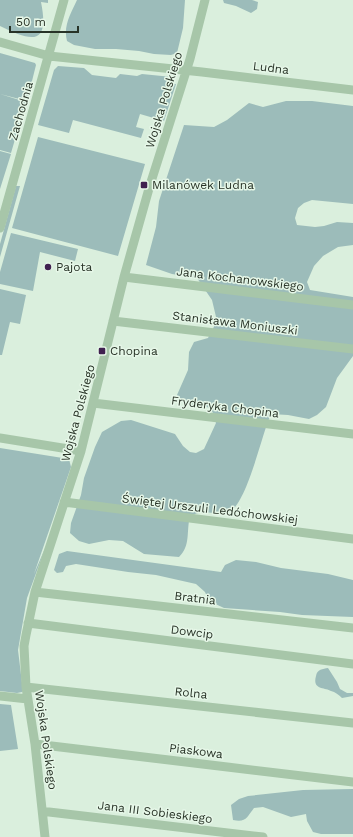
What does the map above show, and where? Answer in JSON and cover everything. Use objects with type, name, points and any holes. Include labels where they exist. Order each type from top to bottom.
[{"type":"street","name":"Zachodnia","points":[[0,228],[4,200],[49,56],[64,0]]},
{"type":"street","name":"Wojska Polskiego","points":[[45,837],[35,744],[26,687],[24,646],[28,623],[35,592],[81,451],[124,277],[150,185],[186,70],[205,0]]},
{"type":"street","name":"Ludna","points":[[0,42],[49,56],[186,70],[353,90]]},
{"type":"street","name":"Jana Kochanowskiego","points":[[124,277],[353,305]]},
{"type":"street","name":"Stanisława Moniuszki","points":[[113,321],[353,349]]},
{"type":"street","name":"Fryderyka Chopina","points":[[93,403],[353,434]]},
{"type":"street","points":[[0,438],[81,451]]},
{"type":"street","name":"Świętej Urszuli Ledóchowskiej","points":[[64,502],[353,539]]},
{"type":"street","name":"Bratnia","points":[[35,592],[353,628]]},
{"type":"street","name":"Dowcip","points":[[28,623],[353,664]]},
{"type":"street","name":"Rolna","points":[[26,687],[353,724]]},
{"type":"street","points":[[0,696],[28,699]]},
{"type":"street","name":"Piaskowa","points":[[35,744],[353,782]]},
{"type":"street","name":"Jana III Sobieskiego","points":[[43,812],[263,837]]},
{"type":"shaded area","points":[[0,0],[48,0],[48,3],[41,2],[43,27],[40,33],[36,36],[29,37],[0,26]]},
{"type":"shaded area","points":[[77,0],[185,0],[183,28],[177,53],[171,55],[154,54],[116,49],[95,49],[74,45],[67,41],[66,30],[68,20]]},
{"type":"shaded area","points":[[223,0],[252,0],[258,2],[257,9],[251,13],[236,6],[224,3]]},
{"type":"shaded area","points":[[0,53],[35,63],[36,65],[27,101],[0,94]]},
{"type":"shaded area","points":[[58,66],[84,68],[92,75],[116,78],[120,74],[137,76],[142,74],[172,77],[174,84],[176,84],[164,121],[140,114],[136,127],[144,129],[141,138],[73,120],[69,133],[38,125],[54,70]]},
{"type":"shaded area","points":[[0,94],[26,102],[11,153],[0,150]]},
{"type":"shaded area","points":[[286,101],[312,101],[353,106],[353,204],[312,200],[304,203],[298,208],[295,218],[297,225],[315,227],[337,222],[353,223],[353,245],[338,247],[323,256],[314,266],[307,282],[310,290],[353,297],[353,356],[337,378],[326,407],[317,415],[309,419],[288,415],[271,414],[248,482],[236,506],[226,513],[197,513],[190,516],[187,543],[179,557],[144,554],[123,541],[109,540],[89,544],[79,541],[70,533],[71,523],[81,495],[84,478],[102,432],[121,421],[131,420],[175,434],[183,446],[190,452],[196,453],[204,449],[216,423],[210,408],[188,404],[177,395],[188,370],[189,352],[194,342],[208,338],[217,321],[212,300],[197,278],[172,274],[146,265],[156,227],[159,201],[184,125],[214,127],[227,120],[249,103],[263,107]]},
{"type":"shaded area","points":[[38,137],[145,164],[118,256],[12,228]]},
{"type":"shaded area","points":[[0,151],[11,154],[0,189]]},
{"type":"shaded area","points":[[16,186],[20,186],[0,257],[0,244]]},
{"type":"shaded area","points":[[11,233],[78,249],[75,261],[40,252],[33,291],[0,284],[0,272]]},
{"type":"shaded area","points":[[0,289],[26,295],[20,324],[10,322],[2,355],[0,355]]},
{"type":"shaded area","points":[[0,448],[69,459],[71,467],[34,574],[46,546],[27,598],[18,650],[23,691],[17,693],[0,691]]},
{"type":"shaded area","points":[[67,551],[221,572],[225,565],[236,560],[328,574],[353,580],[353,617],[302,615],[224,608],[209,601],[205,592],[196,584],[156,575],[76,564],[66,566],[63,572],[57,573],[54,570],[59,554]]},
{"type":"shaded area","points":[[328,668],[340,689],[347,693],[353,693],[353,696],[342,698],[334,692],[317,686],[315,680],[318,672]]},
{"type":"shaded area","points":[[0,704],[11,705],[18,749],[0,751]]},
{"type":"shaded area","points":[[353,789],[353,834],[321,834],[313,832],[307,821],[306,814],[291,817],[263,807],[254,808],[244,820],[233,820],[231,805],[239,799],[248,796],[303,790]]},
{"type":"place","name":"Milanówek Ludna","points":[[144,185]]},
{"type":"place","name":"Pajota","points":[[48,267]]},
{"type":"place","name":"Chopina","points":[[102,351]]}]
